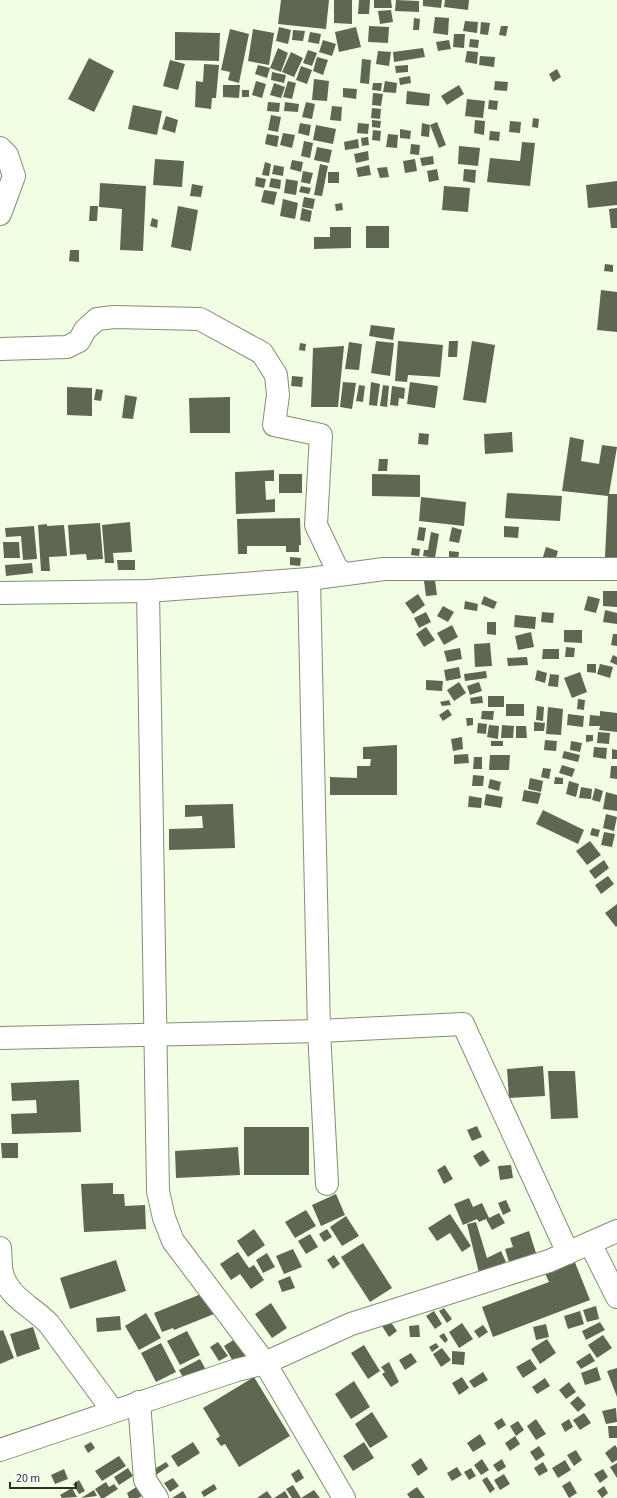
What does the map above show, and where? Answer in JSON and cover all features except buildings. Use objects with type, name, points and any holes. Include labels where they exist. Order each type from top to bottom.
[{"type":"street","points":[[0,148],[7,155],[14,176],[0,214]]},
{"type":"street","points":[[0,349],[67,347],[79,341],[85,330],[97,319],[114,317],[184,318],[200,319],[262,353],[276,375],[278,395],[274,425],[321,435],[316,526],[336,567],[344,574]]},
{"type":"street","points":[[0,593],[148,591],[308,578],[384,569],[617,569]]},
{"type":"street","points":[[308,578],[320,1031],[327,1184]]},
{"type":"street","points":[[148,591],[158,1191],[164,1218],[173,1241],[265,1363],[344,1498]]},
{"type":"street","points":[[0,1038],[320,1031],[463,1024],[568,1252]]},
{"type":"street","points":[[0,1450],[139,1402],[237,1370],[265,1363],[351,1324],[527,1268],[617,1231]]},
{"type":"street","points":[[590,1243],[617,1297]]},
{"type":"street","points":[[0,1248],[2,1274],[8,1286],[18,1299],[40,1314],[49,1324],[113,1411]]},
{"type":"street","points":[[139,1402],[145,1480],[157,1498]]}]
